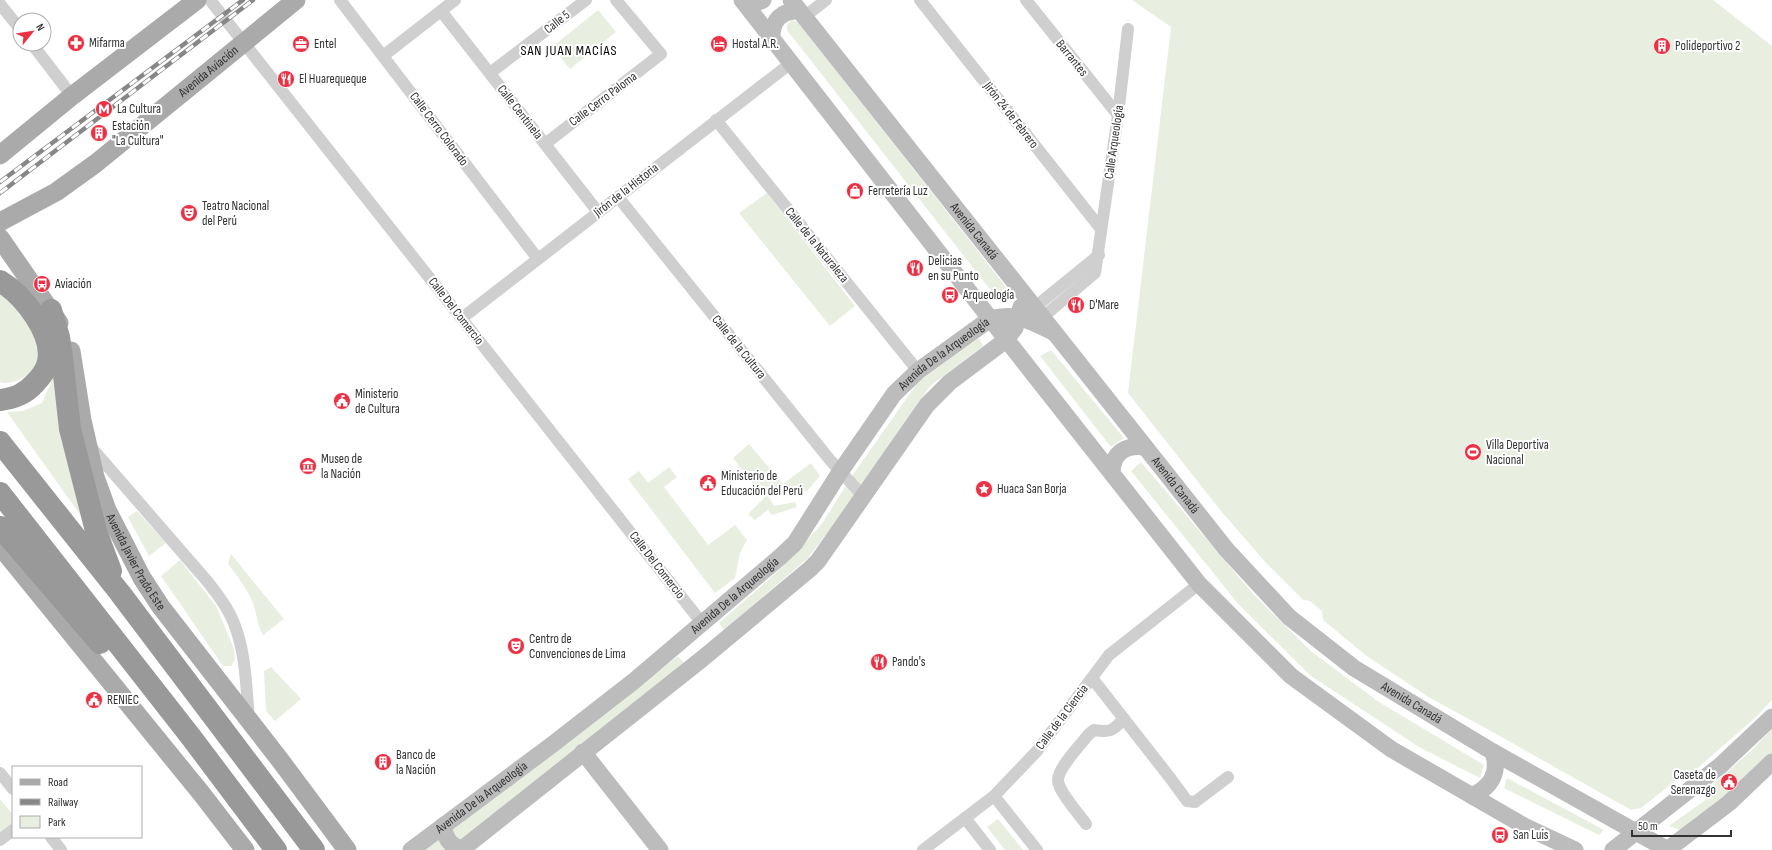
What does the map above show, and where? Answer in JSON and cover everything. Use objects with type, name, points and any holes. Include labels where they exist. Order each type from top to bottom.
[{"type":"highway","points":[[0,281],[12,288],[28,306],[44,335],[48,353],[48,362],[45,371],[29,389],[21,395],[0,400]]},
{"type":"highway","points":[[51,310],[58,337],[70,429],[82,479],[96,531],[120,593]]},
{"type":"highway","name":"Avenida Javier Prado Este","points":[[0,442],[120,593],[314,850]]},
{"type":"highway","points":[[0,493],[191,737],[276,850]]},
{"type":"highway","points":[[0,527],[156,708],[191,737]]},
{"type":"highway","points":[[270,791],[291,806],[326,850]]},
{"type":"main road","points":[[0,155],[72,96],[197,0]]},
{"type":"main road","name":"Avenida Aviación","points":[[0,222],[56,192],[95,164],[296,0]]},
{"type":"main road","points":[[743,0],[749,3],[757,3],[763,0]]},
{"type":"main road","points":[[743,0],[1006,340],[1199,584],[1291,676],[1391,749],[1526,827],[1575,850]]},
{"type":"main road","points":[[772,37],[774,23],[779,17],[792,10],[798,9]]},
{"type":"main road","name":"Avenida Canadá","points":[[798,9],[1226,549],[1289,617],[1354,668],[1493,752],[1668,850]]},
{"type":"main road","name":"Avenida Javier Prado Este","points":[[0,238],[51,310],[66,335],[72,353],[86,442],[95,477],[107,510],[142,578],[161,607],[347,850]]},
{"type":"main road","points":[[1017,285],[1021,306],[1020,317]]},
{"type":"main road","name":"Avenida De la Arqueología","points":[[411,850],[616,696],[762,574],[795,543],[840,472],[894,394],[918,371],[990,319],[1003,316],[1020,317],[1056,334]]},
{"type":"main road","name":"Avenida De la Arqueología","points":[[461,850],[702,659],[810,569],[818,561],[927,405],[950,382],[1006,340],[1016,328],[1020,317]]},
{"type":"main road","points":[[1112,473],[1115,459],[1120,452],[1127,447],[1136,445],[1145,447]]},
{"type":"main road","points":[[2,554],[201,793],[245,850]]},
{"type":"main road","points":[[1613,850],[1721,765],[1772,717]]},
{"type":"main road","points":[[584,752],[660,850]]},
{"type":"main road","points":[[1472,796],[1483,791],[1494,776],[1496,764],[1493,752]]},
{"type":"main road","points":[[1668,850],[1729,802],[1772,762]]},
{"type":"main road","points":[[443,826],[445,838],[453,846],[461,850]]},
{"type":"main road","points":[[1526,827],[1541,843],[1544,850]]},
{"type":"street","name":"Calle Del Comercio","points":[[210,0],[702,623]]},
{"type":"street","name":"Calle Cerro Colorado","points":[[340,0],[538,259]]},
{"type":"street","points":[[383,56],[455,0]]},
{"type":"street","name":"Calle 5","points":[[490,73],[586,0]]},
{"type":"street","name":"Calle Cerro Paloma","points":[[545,144],[661,54],[616,0]]},
{"type":"street","points":[[798,9],[826,0]]},
{"type":"street","name":"Jirón 24 de Febrero","points":[[920,0],[1101,229]]},
{"type":"street","name":"Barrantes","points":[[1026,0],[1118,116]]},
{"type":"street","points":[[0,4],[12,19]]},
{"type":"street","name":"Calle Centinela","points":[[441,11],[598,212]]},
{"type":"street","name":"Calle Arqueología","points":[[1039,312],[1095,273],[1099,255],[1101,229],[1118,116],[1128,29]]},
{"type":"street","points":[[38,52],[72,96]]},
{"type":"street","name":"Jirón de la Historia","points":[[462,318],[791,62]]},
{"type":"street","name":"Calle de la Naturaleza","points":[[716,120],[918,371]]},
{"type":"street","name":"Calle de la Cultura","points":[[618,197],[840,472],[863,496]]},
{"type":"street","points":[[86,442],[202,575],[222,601],[234,625],[241,647],[249,720]]},
{"type":"street","name":"Calle de la Ciencia","points":[[923,850],[994,796],[1037,751],[1109,655],[1199,584]]},
{"type":"street","points":[[1092,678],[1187,802],[1195,802],[1228,777]]},
{"type":"street","points":[[1086,824],[1062,790],[1058,780],[1061,770],[1089,734],[1094,730],[1106,732],[1114,730],[1124,719]]},
{"type":"street","points":[[0,773],[12,788]]},
{"type":"street","points":[[994,796],[1037,850]]},
{"type":"street","points":[[965,818],[990,850]]},
{"type":"street","points":[[0,840],[12,831]]},
{"type":"street","points":[[52,838],[61,850]]},
{"type":"green space","name":"Villa Deportiva Nacional","points":[[1132,0],[1713,0],[1772,46],[1772,700],[1754,719],[1693,772],[1679,778],[1641,808],[1631,810],[1430,698],[1368,657],[1323,620],[1322,611],[1310,601],[1303,600],[1267,564],[1221,511],[1128,393],[1171,27]]},
{"type":"green space","points":[[598,10],[616,32],[570,69],[552,47]]},
{"type":"green space","points":[[792,20],[798,22],[1006,287],[1002,295],[996,297],[787,30],[787,25]]},
{"type":"green space","points":[[767,193],[855,306],[830,326],[739,213]]},
{"type":"green space","points":[[0,293],[17,310],[33,332],[38,344],[39,356],[35,367],[26,376],[7,383],[0,382]]},
{"type":"green space","points":[[979,338],[983,346],[930,386],[866,483],[807,559],[724,630],[719,623],[775,574],[821,525],[852,476],[918,382]]},
{"type":"green space","points":[[1051,350],[1124,438],[1111,447],[1040,356]]},
{"type":"green space","points":[[55,373],[61,440],[84,520],[7,412],[23,411],[42,403]]},
{"type":"green space","points":[[749,444],[783,484],[811,463],[820,476],[807,491],[777,490],[767,494],[774,506],[795,502],[797,507],[772,515],[768,510],[755,520],[748,514],[764,498],[733,458]]},
{"type":"green space","points":[[1141,462],[1255,596],[1312,652],[1379,702],[1484,765],[1480,778],[1419,747],[1311,676],[1240,606],[1131,471]]},
{"type":"green space","points":[[669,467],[677,477],[664,487],[708,545],[735,525],[747,540],[740,553],[735,578],[715,593],[628,479],[639,471],[648,483]]},
{"type":"green space","points":[[137,511],[166,543],[149,556],[128,517]]},
{"type":"green space","points":[[231,554],[284,619],[263,635],[259,627],[251,598],[242,582],[228,564]]},
{"type":"green space","points":[[180,560],[216,606],[234,649],[235,660],[231,666],[223,666],[161,576]]},
{"type":"green space","points":[[678,656],[684,663],[448,850],[425,850]]},
{"type":"green space","points":[[271,667],[301,699],[275,721],[266,711],[264,671]]},
{"type":"green space","points":[[1772,729],[1772,756],[1683,831],[1669,826],[1711,796],[1714,783],[1751,751]]},
{"type":"green space","points":[[1507,778],[1604,830],[1599,835],[1504,788]]},
{"type":"green space","points":[[0,799],[12,814],[12,824],[0,833]]},
{"type":"green space","points":[[998,819],[1023,850],[1005,850],[987,827]]},
{"type":"railway","points":[[0,182],[243,0]]},
{"type":"railway","points":[[0,193],[253,0]]},
{"type":"place","name":"Mifarma","points":[[76,43]]},
{"type":"place","name":"Entel","points":[[301,44]]},
{"type":"place","name":"Hostal A.R.","points":[[719,44]]},
{"type":"place","name":"Polideportivo 2","points":[[1662,46]]},
{"type":"place","name":"El Huarequeque","points":[[286,79]]},
{"type":"place","name":"La Cultura","points":[[104,109]]},
{"type":"place","name":"Estación \"La Cultura\"","points":[[99,133]]},
{"type":"place","name":"Ferretería Luz","points":[[855,191]]},
{"type":"place","name":"Teatro Nacional del Perú","points":[[189,213]]},
{"type":"place","name":"Delicias en su Punto","points":[[915,268]]},
{"type":"place","name":"Aviación","points":[[42,284]]},
{"type":"place","name":"Arqueología","points":[[950,295]]},
{"type":"place","name":"D'Mare","points":[[1076,305]]},
{"type":"place","name":"Ministerio de Cultura","points":[[342,401]]},
{"type":"place","name":"Villa Deportiva Nacional","points":[[1473,452]]},
{"type":"place","name":"Museo de la Nación","points":[[308,466]]},
{"type":"place","name":"Ministerio de Educación del Perú","points":[[708,483]]},
{"type":"place","name":"Huaca San Borja","points":[[984,489]]},
{"type":"place","name":"Centro de Convenciones de Lima","points":[[516,646]]},
{"type":"place","name":"Pando's","points":[[879,662]]},
{"type":"place","name":"RENIEC","points":[[94,700]]},
{"type":"place","name":"Banco de la Nación","points":[[383,762]]},
{"type":"place","name":"Caseta de Serenazgo","points":[[1729,782]]},
{"type":"place","name":"San Luis","points":[[1500,835]]},
{"type":"district","name":"SAN JUAN MACÍAS","points":[[569,50]]}]
